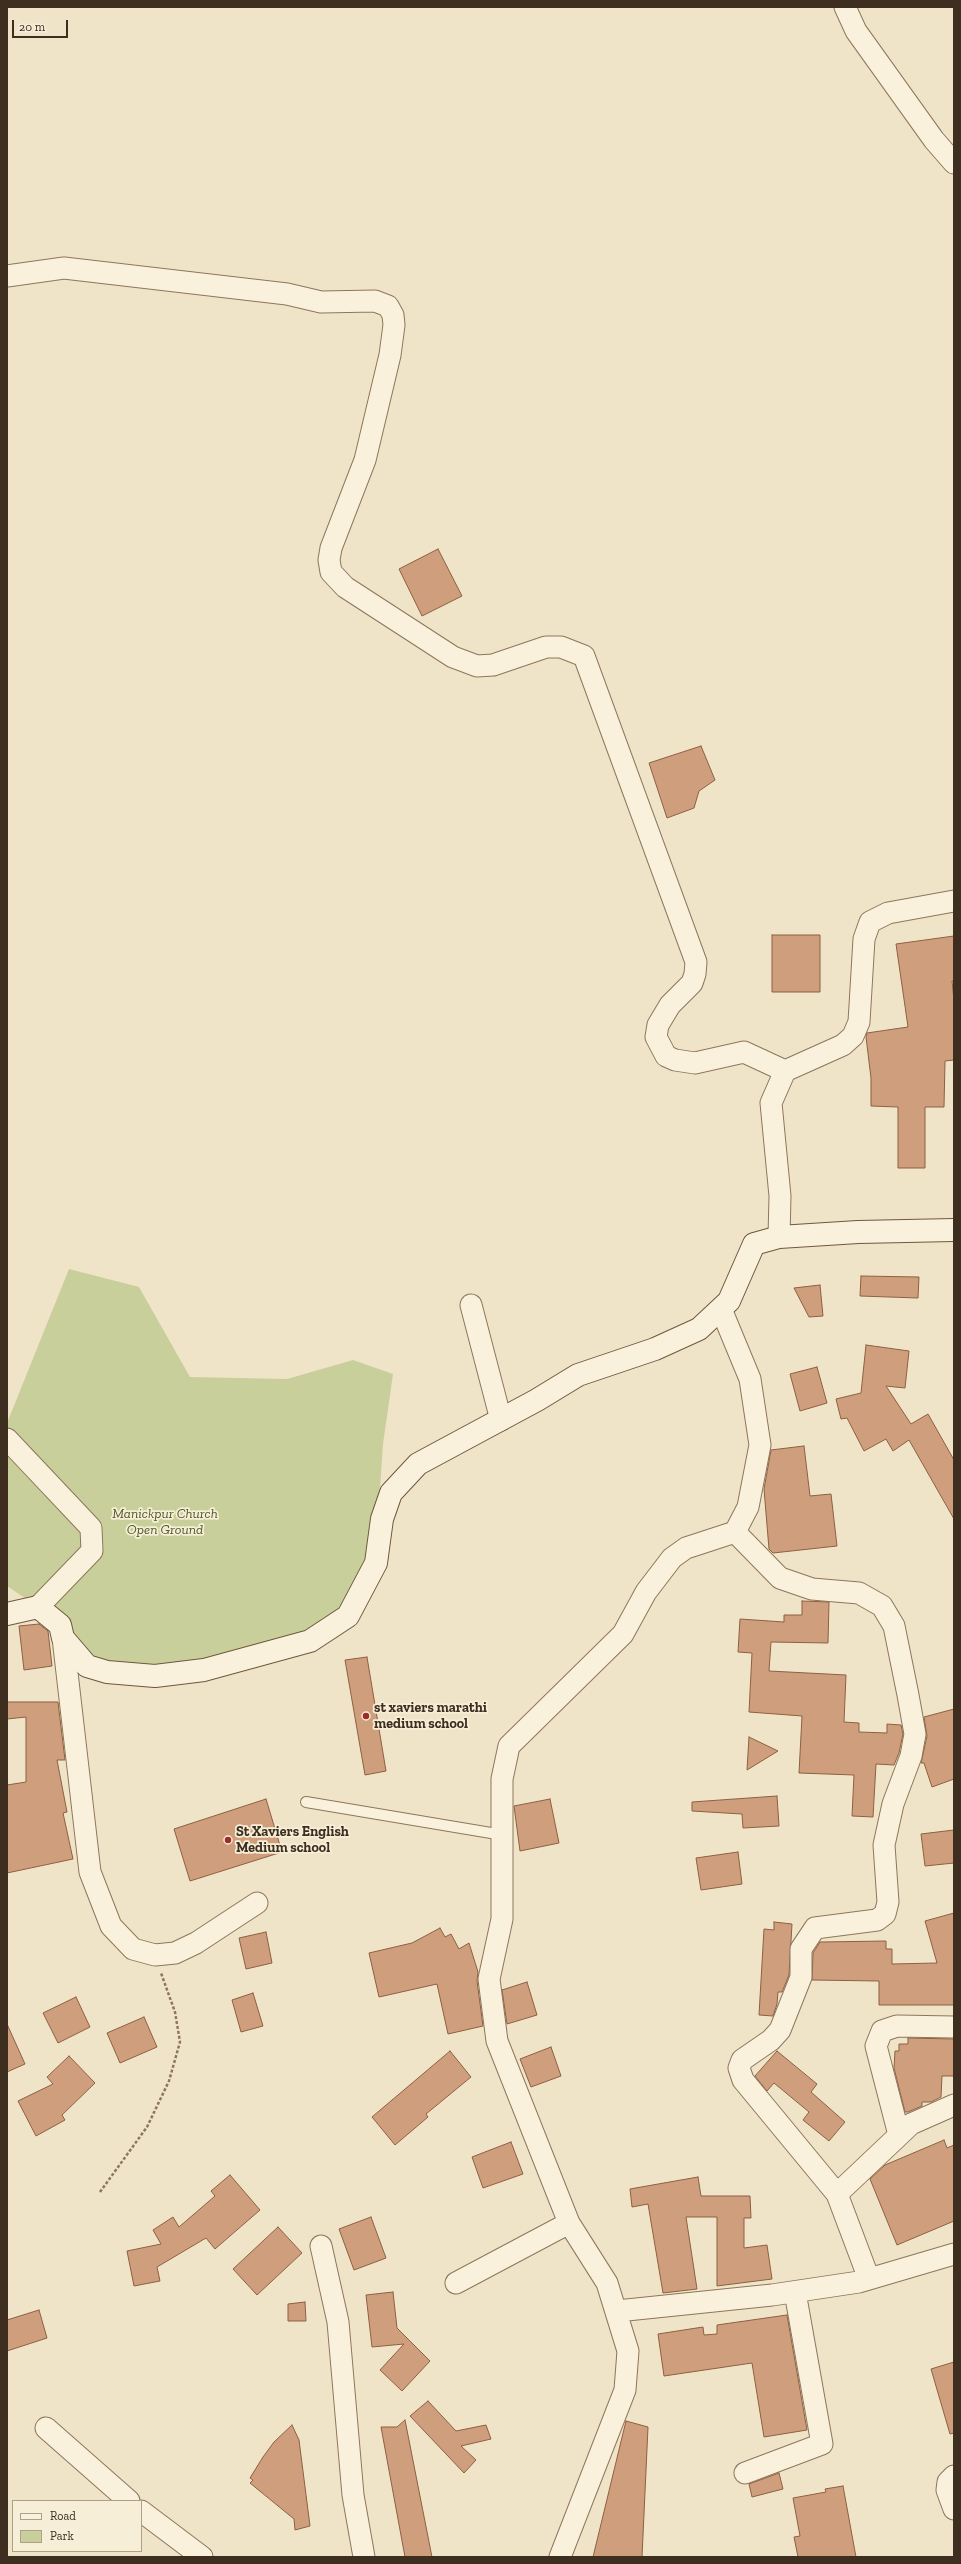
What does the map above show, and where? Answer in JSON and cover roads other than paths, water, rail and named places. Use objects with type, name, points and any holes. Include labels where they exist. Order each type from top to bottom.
[{"type":"street","points":[[845,7],[856,31],[934,140],[954,163]]},
{"type":"street","points":[[7,276],[64,268],[287,294],[322,302],[375,301],[388,306],[393,315],[394,326],[388,362],[365,460],[331,548],[329,560],[331,572],[345,587],[453,657],[477,666],[494,665],[546,647],[561,647],[584,656],[696,962],[696,974],[692,983],[670,1005],[658,1025],[656,1037],[666,1056],[675,1060],[695,1063],[744,1052],[785,1071]]},
{"type":"street","points":[[779,1237],[780,1196],[771,1103],[785,1071],[843,1045],[853,1036],[860,1022],[864,939],[870,922],[888,913],[954,901]]},
{"type":"street","points":[[63,1638],[87,1666],[95,1670],[155,1676],[204,1670],[310,1641],[348,1616],[376,1563],[382,1519],[390,1493],[418,1464],[500,1420],[578,1375],[655,1349],[699,1328],[729,1301],[754,1244],[779,1237],[858,1232],[954,1230]]},
{"type":"street","points":[[471,1305],[500,1420]]},
{"type":"street","points":[[560,2557],[625,2390],[628,2351],[617,2311],[607,2283],[569,2222],[497,2041],[489,1979],[502,1919],[502,1779],[509,1746],[623,1634],[646,1592],[672,1558],[686,1548],[735,1532],[748,1507],[760,1444],[750,1379],[720,1309]]},
{"type":"street","points":[[7,1439],[91,1528],[92,1551],[38,1607],[7,1614]]},
{"type":"street","points":[[735,1532],[780,1578],[812,1589],[859,1593],[882,1606],[894,1626],[915,1734],[911,1756],[893,1804],[884,1845],[888,1902],[885,1914],[877,1920],[815,1928],[802,1950],[801,1978],[780,2030],[771,2040],[742,2060],[739,2068],[743,2080],[836,2194],[869,2279]]},
{"type":"street","points":[[38,1607],[60,1625],[63,1638],[90,1872],[111,1926],[133,1949],[155,1955],[175,1953],[196,1943],[257,1903]]},
{"type":"street","points":[[899,2135],[876,2046],[882,2032],[897,2026],[954,2027]]},
{"type":"street","points":[[836,2194],[910,2124],[926,2115],[954,2105]]},
{"type":"street","points":[[456,2283],[569,2222]]},
{"type":"street","points":[[321,2246],[338,2322],[353,2495],[364,2557]]},
{"type":"street","points":[[617,2311],[795,2292],[869,2279],[954,2254]]},
{"type":"street","points":[[746,2473],[822,2444],[795,2292]]},
{"type":"street","points":[[46,2428],[128,2500]]},
{"type":"street","points":[[954,2476],[948,2482],[947,2490],[954,2509]]},
{"type":"street","points":[[142,2512],[169,2534],[202,2557]]},
{"type":"street","points":[[169,2534],[179,2557]]},
{"type":"lane","points":[[306,1802],[503,1836]]},
{"type":"place","name":"st xaviers marathi medium school","points":[[366,1716]]},
{"type":"place","name":"St Xaviers English Medium school","points":[[228,1840]]},
{"type":"park label","name":"Manickpur Church Open Ground","points":[[165,1522]]}]
